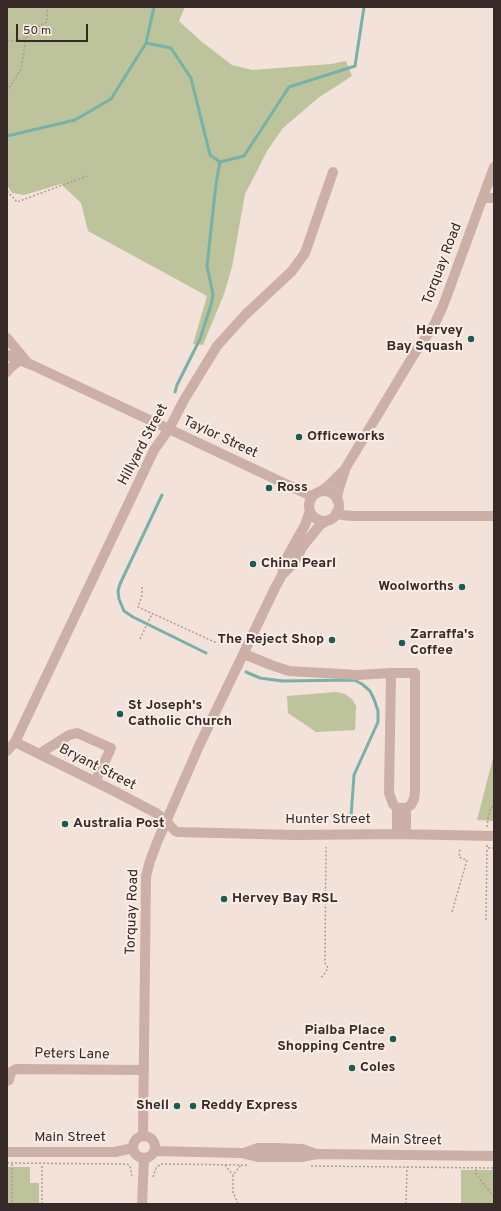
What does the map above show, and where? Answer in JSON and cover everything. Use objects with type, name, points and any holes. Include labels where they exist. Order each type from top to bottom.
[{"type":"street","name":"Torquay Road","points":[[321,492],[345,468],[413,356],[434,326],[443,306],[494,167]]},
{"type":"street","name":"Hillyard Street","points":[[7,751],[15,742],[154,452],[217,346],[245,315],[292,271],[304,253],[333,172]]},
{"type":"street","points":[[483,198],[494,198]]},
{"type":"street","points":[[7,338],[24,362],[9,369],[7,372]]},
{"type":"street","name":"Taylor Street","points":[[7,355],[169,429],[307,494],[311,498]]},
{"type":"street","name":"Torquay Road","points":[[337,500],[345,468]]},
{"type":"street","points":[[326,491],[337,500],[338,509],[336,513],[328,520],[319,520],[310,512],[309,502],[311,498],[317,493],[326,491]]},
{"type":"street","name":"Torquay Road","points":[[143,1136],[146,876],[150,861],[199,746],[282,576],[285,561],[305,525],[310,512]]},
{"type":"street","points":[[336,513],[353,516],[494,516]]},
{"type":"street","name":"Torquay Road","points":[[282,576],[293,564],[303,546],[328,520]]},
{"type":"street","points":[[244,654],[289,671],[357,675],[391,673],[415,673],[415,791],[414,799],[411,805],[402,808],[393,804],[389,793],[391,673]]},
{"type":"street","points":[[39,754],[69,735],[77,733],[111,748],[94,782]]},
{"type":"street","name":"Bryant Street","points":[[15,742],[156,813],[166,821]]},
{"type":"street","points":[[402,808],[402,834]]},
{"type":"street","name":"Hunter Street","points":[[166,821],[175,831],[178,832],[303,835],[402,834],[490,836]]},
{"type":"street","name":"Peters Lane","points":[[7,1081],[9,1080],[11,1072],[16,1069],[144,1070]]},
{"type":"street","points":[[143,1136],[149,1138],[153,1142],[154,1151],[150,1156],[140,1158],[135,1154],[132,1148],[136,1139],[143,1136]]},
{"type":"street","name":"Main Street","points":[[7,1152],[115,1152],[132,1148]]},
{"type":"street","name":"Main Street","points":[[154,1151],[244,1153],[258,1157],[301,1157],[318,1154],[494,1156]]},
{"type":"street","points":[[142,1204],[144,1158]]},
{"type":"path","points":[[7,91],[22,69],[26,38],[35,28],[47,22],[47,7]]},
{"type":"path","points":[[7,40],[12,41],[26,38]]},
{"type":"path","points":[[7,191],[17,202],[88,176]]},
{"type":"path","points":[[142,587],[142,595],[138,607],[217,643]]},
{"type":"path","points":[[140,639],[152,613]]},
{"type":"path","points":[[490,836],[488,818],[490,810],[494,804]]},
{"type":"path","points":[[321,977],[328,968],[325,964],[326,847]]},
{"type":"path","points":[[452,912],[466,860],[459,857],[460,848]]},
{"type":"path","points":[[486,920],[487,848]]},
{"type":"path","points":[[7,1163],[124,1164],[130,1166],[132,1177],[154,1176],[156,1168],[161,1164],[248,1166]]},
{"type":"path","points":[[12,1163],[12,1204]]},
{"type":"path","points":[[42,1163],[42,1204]]},
{"type":"path","points":[[225,1165],[233,1175]]},
{"type":"path","points":[[238,1204],[233,1192],[233,1175],[241,1165]]},
{"type":"path","points":[[312,1166],[494,1168]]},
{"type":"path","points":[[406,1204],[407,1167]]},
{"type":"path","points":[[476,1168],[476,1174],[494,1197]]},
{"type":"green space","points":[[7,7],[185,7],[179,21],[202,42],[232,65],[252,70],[331,64],[346,61],[352,76],[318,98],[283,128],[267,151],[245,194],[232,267],[224,294],[203,345],[193,344],[207,296],[88,231],[81,203],[61,184],[24,195],[12,193],[7,185]]},
{"type":"green space","points":[[336,692],[345,694],[352,699],[356,706],[355,730],[316,732],[288,713],[287,696]]},
{"type":"green space","points":[[494,754],[494,821],[477,820]]},
{"type":"green space","points":[[7,1167],[30,1167],[30,1183],[39,1183],[39,1204],[7,1204]]},
{"type":"green space","points":[[461,1170],[494,1170],[494,1204],[461,1204]]},
{"type":"waterway","points":[[146,43],[154,7]]},
{"type":"waterway","points":[[7,136],[75,120],[111,99],[146,43],[171,48],[191,78],[210,155],[220,162],[244,156],[289,87],[355,66],[364,7]]},
{"type":"waterway","points":[[175,392],[200,339],[211,305],[213,294],[207,266],[216,184],[220,162]]},
{"type":"waterway","points":[[162,495],[120,584],[118,591],[119,599],[124,611],[133,617],[206,653]]},
{"type":"waterway","points":[[246,672],[260,678],[282,681],[354,680],[362,684],[370,691],[378,711],[378,722],[354,775],[351,817]]},
{"type":"place","name":"Hervey Bay Squash","points":[[471,339]]},
{"type":"place","name":"Officeworks","points":[[299,437]]},
{"type":"place","name":"Ross","points":[[269,488]]},
{"type":"place","name":"China Pearl","points":[[253,564]]},
{"type":"place","name":"Woolworths","points":[[462,587]]},
{"type":"place","name":"The Reject Shop","points":[[332,640]]},
{"type":"place","name":"Zarraffa's Coffee","points":[[402,643]]},
{"type":"place","name":"St Joseph's Catholic Church","points":[[120,714]]},
{"type":"place","name":"Australia Post","points":[[65,824]]},
{"type":"place","name":"Hervey Bay RSL","points":[[224,899]]},
{"type":"place","name":"Pialba Place Shopping Centre","points":[[393,1039]]},
{"type":"place","name":"Coles","points":[[352,1068]]},
{"type":"place","name":"Shell","points":[[177,1106]]},
{"type":"place","name":"Reddy Express","points":[[193,1106]]}]
